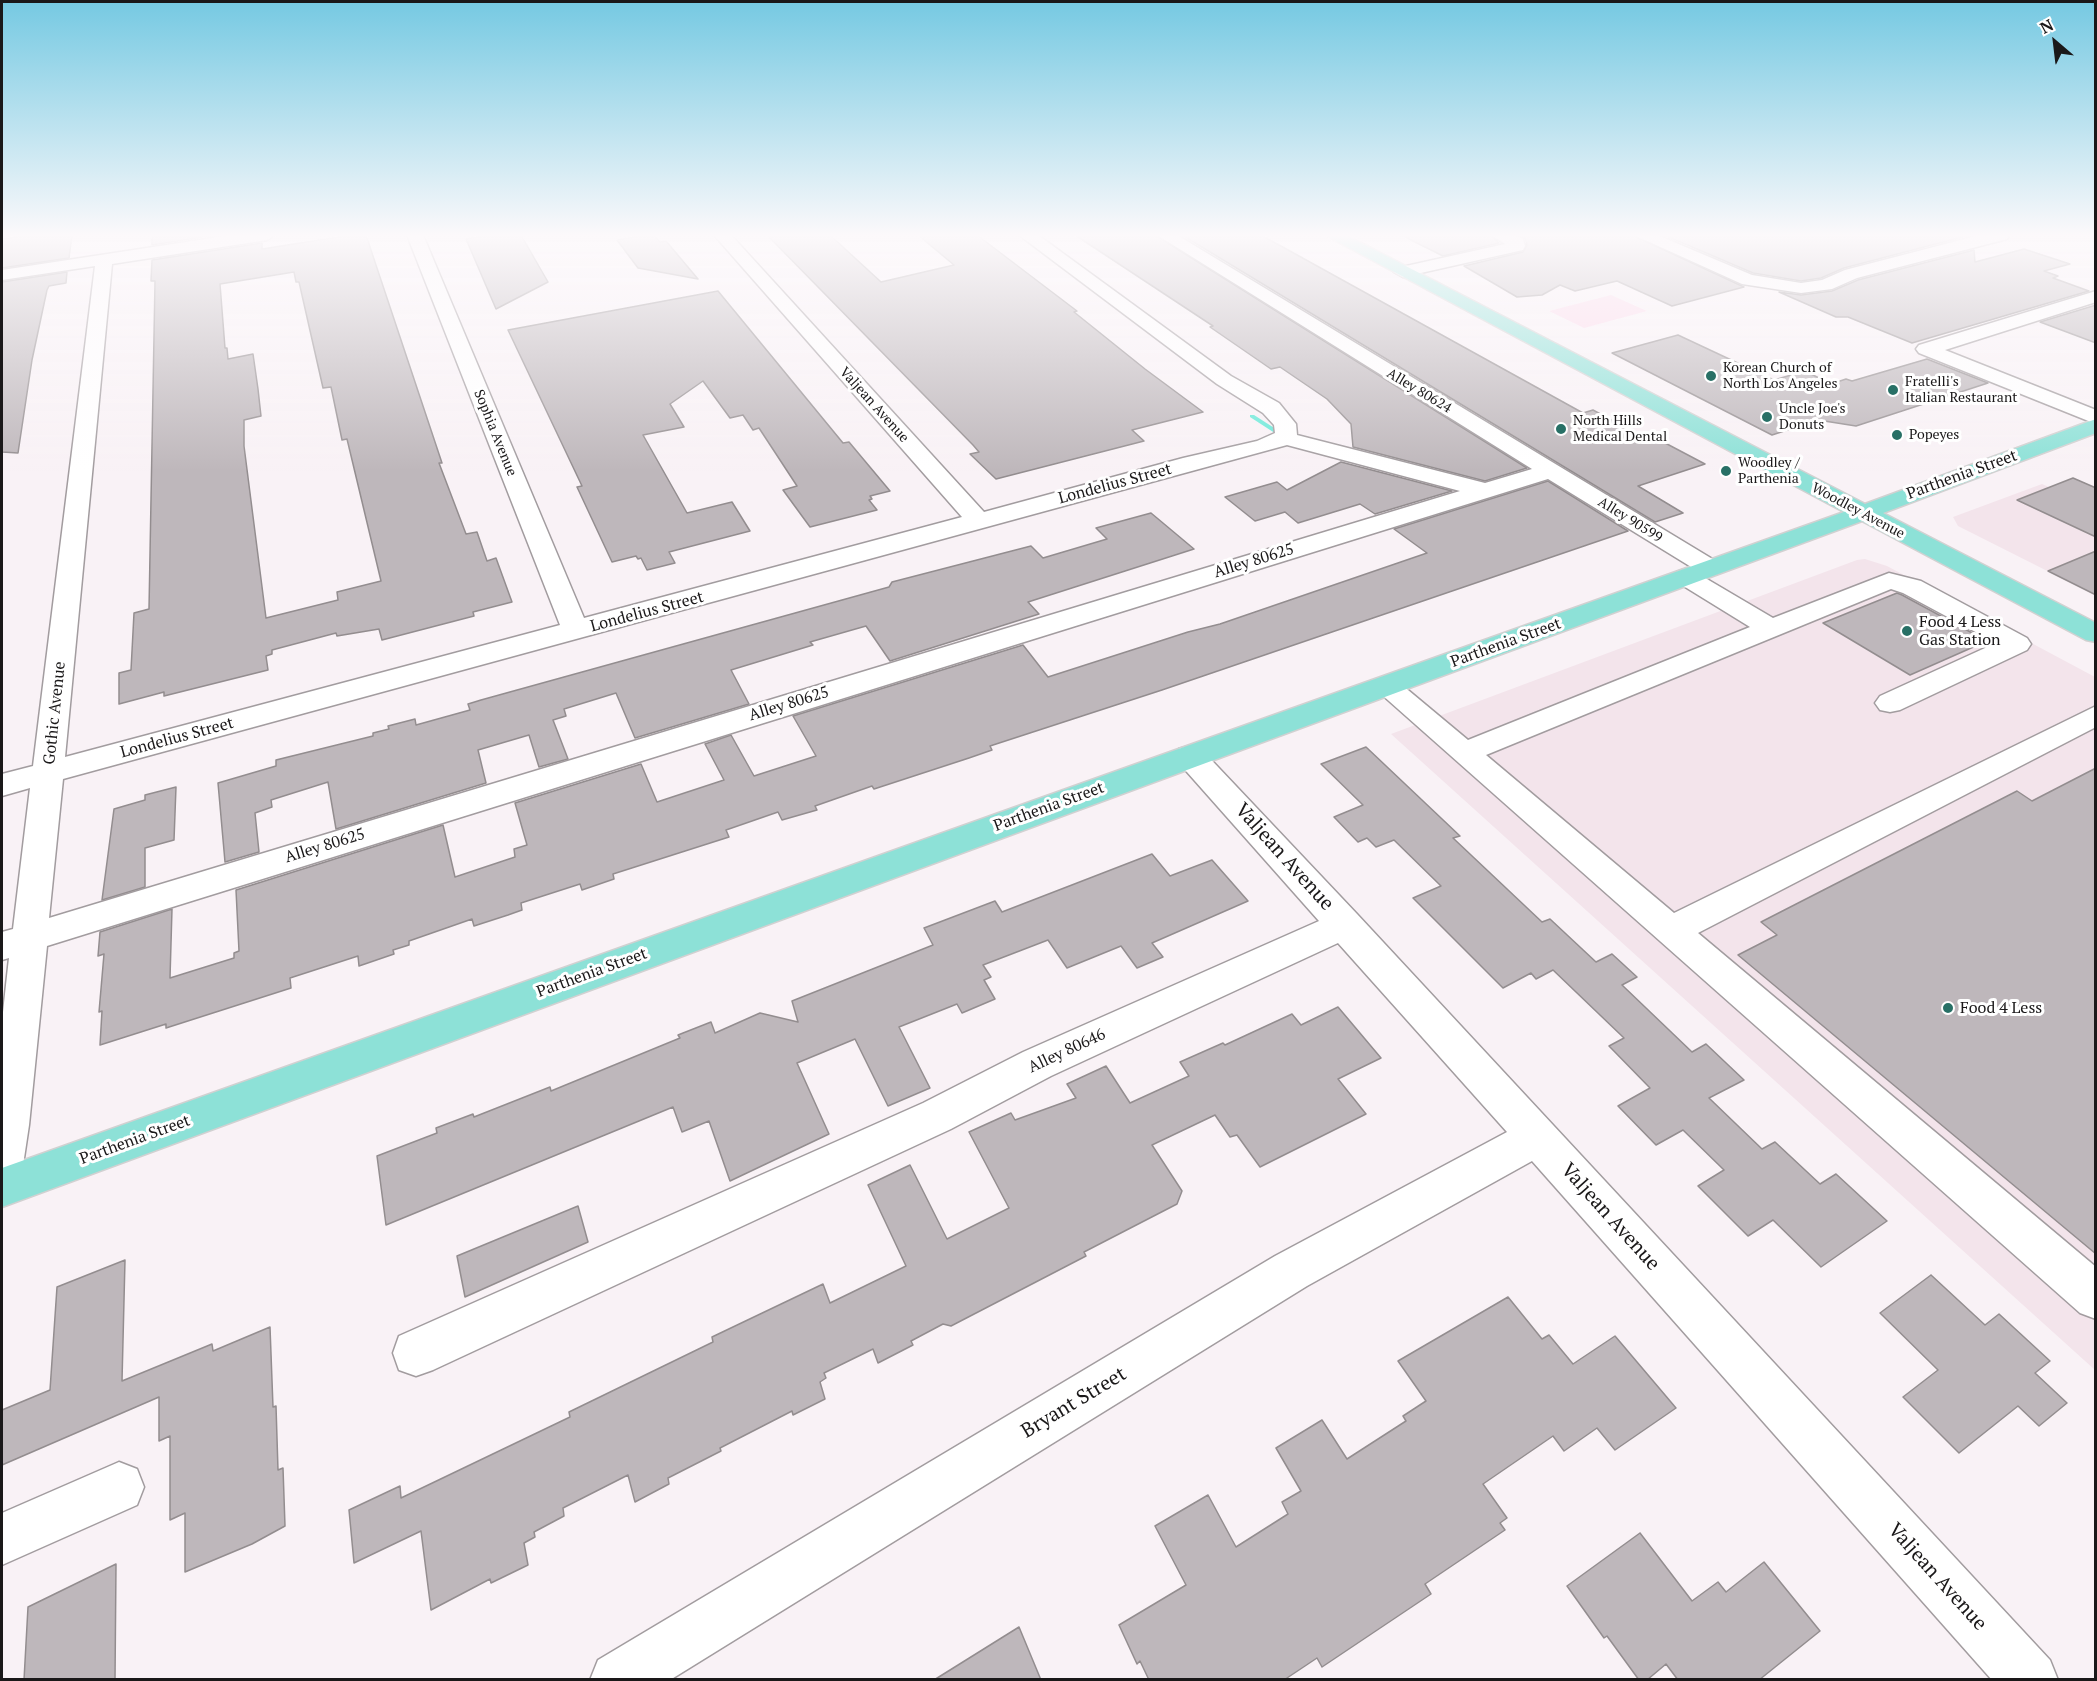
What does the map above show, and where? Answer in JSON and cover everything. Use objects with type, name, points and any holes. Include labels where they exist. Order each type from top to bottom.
[{"type":"main road","name":"Woodley Avenue","points":[[1482,313],[2096,634]]},
{"type":"main road","name":"Parthenia Street","points":[[2,1188],[1698,573],[2096,425]]},
{"type":"street","name":"Gothic Avenue","points":[[2,1165],[9,1125],[15,941],[48,772],[98,313]]},
{"type":"street","name":"Sophia Avenue","points":[[447,313],[576,631]]},
{"type":"street","name":"Valjean Avenue","points":[[792,313],[979,521]]},
{"type":"street","points":[[1137,313],[1224,380],[1271,408],[1280,416],[1286,435],[1486,490]]},
{"type":"street","name":"Alley 80624","points":[[1293,313],[1550,471]]},
{"type":"street","points":[[2040,313],[1926,349],[2096,418]]},
{"type":"street","name":"Londelius Street","points":[[2,785],[979,521],[1262,447],[1286,435]]},
{"type":"street","name":"Alley 80625","points":[[15,941],[1550,471]]},
{"type":"street","name":"Alley 90599","points":[[1550,471],[1698,573],[1773,630]]},
{"type":"street","points":[[1464,753],[1773,630],[1888,581],[1912,587],[2017,644],[1890,703]]},
{"type":"street","points":[[1386,686],[1672,930],[2096,1298]]},
{"type":"street","points":[[1672,930],[2096,715]]},
{"type":"street","name":"Valjean Avenue","points":[[1190,756],[2030,1680]]},
{"type":"street","name":"Alley 80646","points":[[416,1353],[937,1116],[1037,1064],[1345,924]]},
{"type":"street","name":"Bryant Street","points":[[618,1680],[1281,1277],[1537,1137]]},
{"type":"street","points":[[2,1539],[119,1487]]},
{"type":"shaded area","points":[[1554,313],[1638,313],[1584,328]]},
{"type":"shaded area","points":[[2042,484],[2095,507],[2095,595],[1958,526],[1953,517]]},
{"type":"shaded area","points":[[1865,559],[1887,566],[2095,677],[2095,1370],[1391,734],[1857,560]]},
{"type":"building","points":[[2,313],[42,313],[32,360],[18,453],[2,452]]},
{"type":"building","points":[[154,313],[222,313],[228,359],[253,354],[261,416],[244,420],[244,446],[266,618],[338,600],[337,592],[381,581],[347,439],[342,440],[331,387],[323,388],[306,313],[392,313],[442,463],[439,463],[466,534],[477,532],[487,561],[496,558],[512,602],[473,612],[474,616],[382,640],[379,629],[337,636],[336,633],[272,650],[272,654],[266,656],[268,670],[164,696],[164,692],[119,704],[119,673],[131,670],[134,613],[149,609]]},
{"type":"building","points":[[597,313],[736,313],[843,443],[849,442],[890,491],[870,496],[872,499],[869,500],[877,510],[810,527],[783,490],[797,486],[759,428],[753,430],[743,415],[730,418],[703,381],[670,404],[684,427],[643,435],[687,513],[732,502],[750,531],[669,552],[675,563],[647,570],[641,558],[638,559],[636,556],[612,562],[577,487],[582,486],[508,330]]},
{"type":"building","points":[[844,313],[1076,313],[1203,412],[1132,430],[1144,441],[996,479],[970,454],[979,452]]},
{"type":"building","points":[[1194,313],[1280,313],[1527,468],[1485,481],[1353,447],[1351,424],[1327,399],[1280,367],[1271,369],[1210,327],[1213,326]]},
{"type":"building","points":[[1311,313],[1403,313],[1583,413],[1593,410],[1643,437],[1650,435],[1705,464],[1638,486],[1683,513],[1655,522]]},
{"type":"building","points":[[1828,313],[2013,313],[1912,343],[1848,317],[1836,317]]},
{"type":"building","points":[[2068,313],[2096,313],[2096,343],[2040,322]]},
{"type":"building","points":[[1678,335],[1774,380],[1805,371],[1831,384],[1846,379],[1852,381],[1927,359],[1988,383],[1856,426],[1818,420],[1772,435],[1612,353]]},
{"type":"building","points":[[1341,462],[1452,491],[1375,514],[1360,504],[1298,523],[1285,512],[1255,521],[1225,497],[1277,482],[1287,490]]},
{"type":"building","points":[[2073,478],[2096,488],[2096,537],[2017,500]]},
{"type":"building","points":[[1548,481],[1628,531],[1162,690],[990,746],[992,750],[969,758],[874,789],[872,786],[815,806],[817,810],[782,820],[778,812],[726,830],[729,837],[613,874],[614,879],[582,890],[580,884],[521,903],[522,910],[474,926],[472,919],[409,941],[409,945],[393,950],[394,954],[359,966],[358,956],[290,978],[291,988],[166,1028],[166,1024],[100,1045],[102,1011],[99,1012],[104,954],[98,956],[100,932],[172,909],[170,978],[234,958],[234,953],[239,951],[236,890],[443,825],[455,877],[515,857],[514,849],[527,845],[515,803],[641,764],[657,802],[724,780],[705,744],[731,735],[754,776],[816,756],[793,716],[1023,645],[1048,677],[1220,624],[1427,553],[1394,529]]},
{"type":"building","points":[[1151,513],[1194,549],[1028,602],[1039,614],[890,661],[866,626],[810,642],[813,645],[731,670],[749,704],[635,738],[616,693],[564,709],[566,716],[553,720],[568,759],[539,767],[529,735],[478,750],[486,783],[336,829],[328,782],[271,800],[272,807],[255,813],[259,852],[225,862],[218,783],[276,766],[276,760],[373,736],[373,733],[389,729],[388,726],[415,719],[416,725],[470,710],[468,704],[481,700],[889,587],[892,582],[1031,546],[1043,558],[1107,539],[1096,528]]},
{"type":"building","points":[[2096,551],[2096,595],[2048,571]]},
{"type":"building","name":"Food 4 Less Gas Station","points":[[1897,593],[1987,641],[1910,675],[1823,623]]},
{"type":"building","points":[[1366,747],[1460,836],[1453,838],[1542,922],[1550,919],[1596,962],[1612,954],[1637,977],[1622,985],[1692,1052],[1706,1044],[1744,1080],[1709,1098],[1762,1149],[1775,1142],[1820,1184],[1836,1174],[1887,1221],[1821,1267],[1773,1220],[1748,1236],[1698,1186],[1724,1170],[1683,1130],[1656,1145],[1618,1106],[1650,1088],[1609,1046],[1624,1038],[1553,970],[1536,979],[1531,973],[1503,988],[1413,898],[1441,886],[1394,840],[1376,847],[1367,838],[1358,842],[1334,817],[1363,805],[1321,764]]},
{"type":"building","name":"Food 4 Less","points":[[2096,768],[2096,1254],[1738,955],[1777,935],[1761,922],[2017,791],[2032,801]]},
{"type":"building","points":[[176,787],[174,840],[145,848],[145,887],[102,900],[114,809],[145,800],[145,795]]},
{"type":"building","points":[[1152,854],[1170,876],[1212,860],[1248,901],[1152,943],[1163,957],[1137,968],[1121,946],[1067,968],[1048,940],[983,965],[991,977],[984,980],[995,999],[962,1013],[957,1004],[899,1027],[930,1088],[888,1106],[855,1039],[797,1063],[829,1134],[730,1181],[709,1121],[682,1132],[673,1107],[386,1225],[377,1156],[437,1133],[436,1128],[473,1114],[474,1117],[550,1087],[551,1091],[680,1038],[678,1035],[711,1022],[715,1033],[760,1013],[798,1022],[792,1001],[933,945],[924,928],[995,901],[1002,912]]},
{"type":"building","points":[[1338,1007],[1381,1058],[1338,1079],[1366,1114],[1260,1167],[1237,1135],[1230,1137],[1215,1115],[1152,1145],[1182,1191],[1177,1204],[1084,1252],[1086,1256],[951,1326],[943,1324],[911,1341],[913,1345],[878,1363],[873,1349],[824,1373],[826,1378],[820,1382],[825,1399],[793,1415],[792,1411],[720,1448],[721,1451],[668,1478],[669,1484],[635,1502],[628,1475],[563,1508],[564,1516],[534,1532],[535,1537],[524,1543],[528,1565],[491,1583],[490,1579],[431,1610],[421,1531],[354,1563],[349,1510],[400,1486],[401,1498],[570,1417],[569,1412],[713,1342],[712,1337],[823,1284],[830,1303],[906,1266],[868,1185],[910,1165],[947,1239],[1009,1208],[969,1132],[1011,1113],[1015,1120],[1076,1098],[1067,1084],[1106,1066],[1130,1103],[1189,1076],[1180,1062],[1223,1043],[1225,1045],[1292,1014],[1301,1025]]},
{"type":"building","points":[[578,1206],[588,1242],[465,1297],[457,1256]]},
{"type":"building","points":[[125,1260],[122,1381],[212,1344],[213,1351],[270,1327],[273,1407],[276,1406],[278,1470],[283,1468],[285,1526],[252,1544],[185,1572],[185,1513],[170,1520],[170,1436],[159,1441],[159,1397],[2,1465],[2,1410],[50,1390],[57,1287]]},
{"type":"building","points":[[1931,1275],[1985,1325],[1999,1314],[2050,1361],[2035,1373],[2067,1403],[2039,1426],[2018,1406],[1959,1453],[1903,1397],[1938,1370],[1880,1313]]},
{"type":"building","points":[[1508,1297],[1542,1339],[1549,1335],[1573,1364],[1615,1336],[1676,1408],[1615,1450],[1597,1428],[1564,1451],[1553,1436],[1483,1484],[1507,1518],[1500,1523],[1505,1530],[1425,1584],[1431,1594],[1322,1667],[1317,1658],[1284,1680],[1149,1680],[1140,1661],[1137,1664],[1119,1625],[1186,1585],[1155,1526],[1208,1495],[1236,1547],[1288,1514],[1282,1502],[1301,1491],[1276,1448],[1322,1420],[1347,1459],[1406,1421],[1403,1416],[1426,1401],[1398,1361]]},
{"type":"building","points":[[1640,1533],[1692,1601],[1718,1582],[1726,1592],[1764,1562],[1820,1631],[1759,1680],[1678,1680],[1666,1664],[1647,1680],[1639,1680],[1607,1636],[1604,1638],[1567,1586]]},
{"type":"building","points":[[116,1564],[115,1680],[24,1680],[28,1607]]},
{"type":"building","points":[[1019,1627],[1041,1680],[934,1680]]},
{"type":"waterway","points":[[1252,416],[1286,438]]},
{"type":"place","name":"Korean Church of North Los Angeles","points":[[1711,376]]},
{"type":"place","name":"Fratelli's Italian Restaurant","points":[[1893,390]]},
{"type":"place","name":"Uncle Joe's Donuts","points":[[1767,417]]},
{"type":"place","name":"North Hills Medical Dental","points":[[1561,429]]},
{"type":"place","name":"Popeyes","points":[[1897,435]]},
{"type":"place","name":"Woodley / Parthenia","points":[[1726,471]]},
{"type":"place","name":"Food 4 Less Gas Station","points":[[1907,631]]},
{"type":"place","name":"Food 4 Less","points":[[1948,1008]]}]
